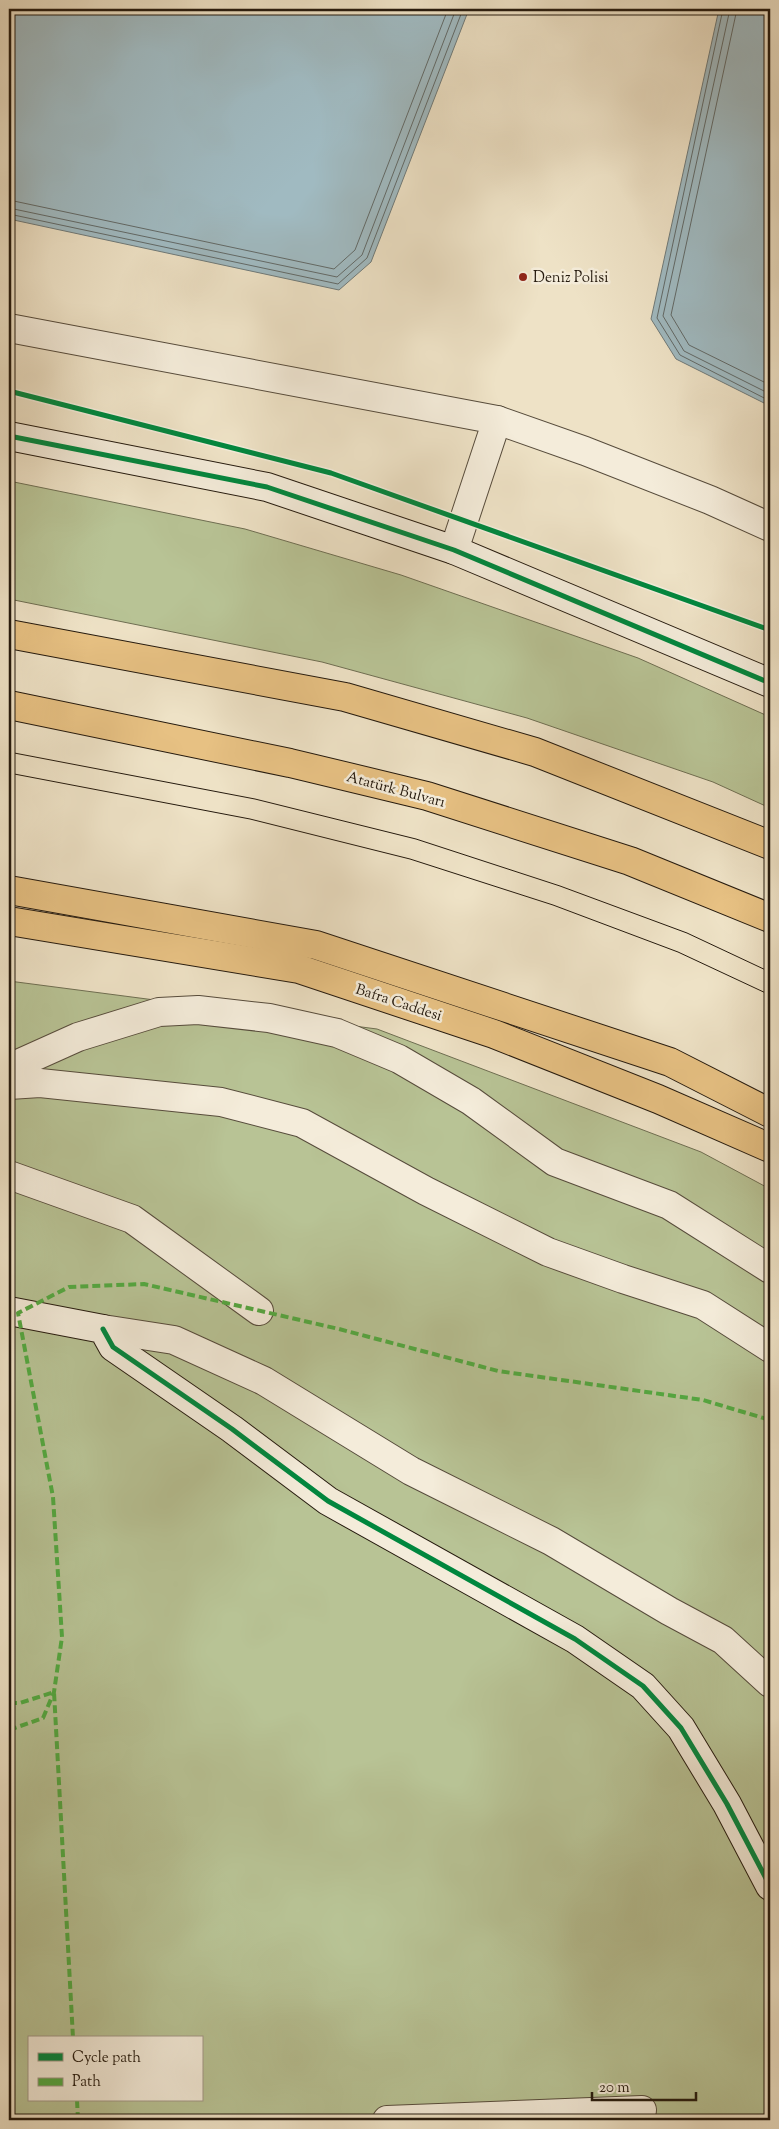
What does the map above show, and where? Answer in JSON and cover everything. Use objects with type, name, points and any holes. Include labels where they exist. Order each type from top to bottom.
[{"type":"main road","points":[[9,634],[344,697],[535,752],[770,845]]},
{"type":"main road","name":"Atatürk Bulvarı","points":[[9,705],[290,763],[427,796],[630,861],[770,918]]},
{"type":"main road","name":"Bafra Caddesi","points":[[9,890],[316,945],[670,1062],[770,1113]]},
{"type":"main road","name":"Bafra Caddesi","points":[[9,921],[299,970],[494,1034],[658,1098],[770,1148]]},
{"type":"street","points":[[9,328],[497,420],[585,451],[710,500],[770,527]]},
{"type":"street","points":[[454,550],[497,420]]},
{"type":"street","points":[[9,436],[267,487],[454,550],[770,683]]},
{"type":"street","points":[[9,1068],[78,1037],[158,1012],[198,1010],[269,1018],[338,1033],[399,1059],[471,1100],[555,1162],[669,1204],[770,1269]]},
{"type":"street","points":[[9,1085],[40,1083],[221,1102],[302,1123],[426,1191],[548,1252],[704,1305],[770,1348]]},
{"type":"street","points":[[9,1174],[132,1219],[259,1311]]},
{"type":"street","points":[[9,1311],[103,1330],[174,1340],[264,1381],[411,1471],[551,1541],[668,1611],[723,1640],[770,1683]]},
{"type":"street","points":[[103,1330],[114,1347],[232,1429],[328,1501],[575,1639],[643,1686],[681,1728],[727,1804],[770,1886]]},
{"type":"street","points":[[387,2120],[642,2110]]},
{"type":"green space","points":[[9,481],[245,529],[401,575],[638,658],[770,717],[770,808],[713,782],[527,718],[322,662],[9,599]]},
{"type":"green space","points":[[9,981],[377,1029],[701,1152],[770,1189],[770,2120],[9,2120]]},
{"type":"water","points":[[9,9],[469,9],[371,262],[339,290],[9,219]]},
{"type":"water","points":[[719,9],[770,9],[770,406],[676,359],[651,319]]},
{"type":"tram line","points":[[9,752],[255,799],[416,839],[560,886],[687,933],[770,972]]},
{"type":"tram line","points":[[9,773],[250,819],[410,859],[553,905],[678,952],[770,995]]},
{"type":"marked path","points":[[9,1730],[43,1718],[54,1692],[62,1637],[53,1497],[18,1313],[69,1287],[144,1284],[339,1329],[498,1371],[703,1400],[770,1420]]},
{"type":"marked path","points":[[9,1703],[20,1703],[54,1692],[73,2036]]},
{"type":"marked path","points":[[77,2102],[78,2120]]},
{"type":"cycle path","points":[[9,391],[331,473],[770,630]]},
{"type":"cycle path","points":[[9,436],[267,487],[454,550],[770,683]]},
{"type":"cycle path","points":[[103,1329],[113,1347],[232,1429],[328,1501],[575,1639],[643,1686],[681,1728],[727,1804],[770,1886]]},
{"type":"place","name":"Deniz Polisi","points":[[523,277]]}]
